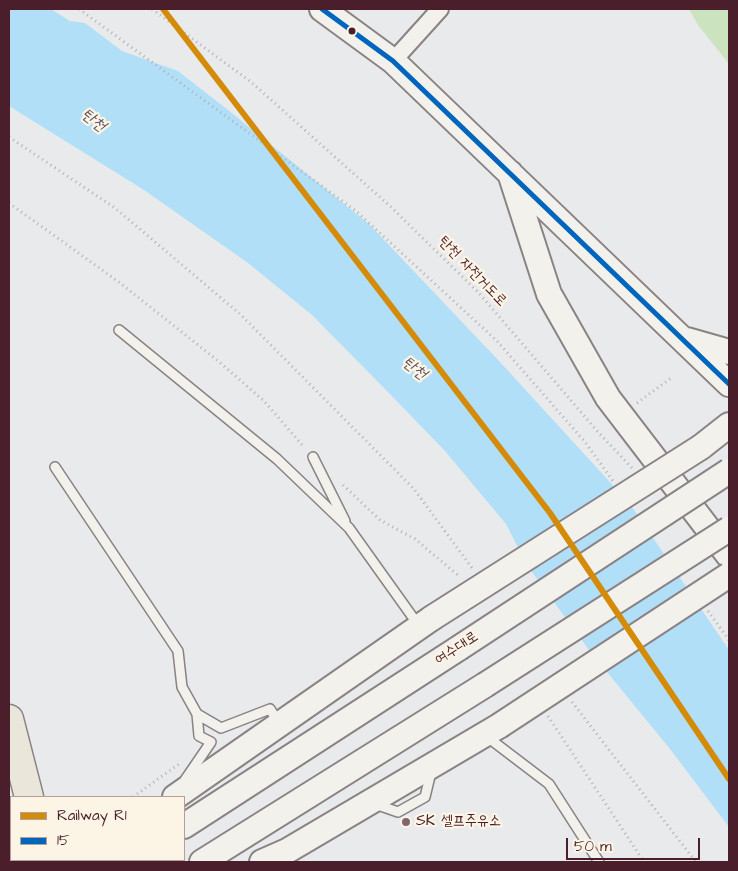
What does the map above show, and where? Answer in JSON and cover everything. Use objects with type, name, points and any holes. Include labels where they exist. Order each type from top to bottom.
[{"type":"highway","points":[[9,719],[28,796]]},
{"type":"main road","points":[[322,9],[393,61],[686,340],[729,384]]},
{"type":"main road","points":[[510,172],[549,294],[608,398],[729,556]]},
{"type":"main road","points":[[686,340],[729,352]]},
{"type":"main road","points":[[176,796],[425,622],[701,447],[729,425]]},
{"type":"main road","name":"여수대로","points":[[185,825],[729,471]]},
{"type":"main road","points":[[202,862],[485,685],[729,529]]},
{"type":"main road","points":[[262,862],[287,851],[491,730],[729,575]]},
{"type":"street","points":[[393,61],[440,9]]},
{"type":"lane","points":[[119,330],[277,459],[349,528],[425,622]]},
{"type":"lane","points":[[313,457],[349,528]]},
{"type":"lane","points":[[55,467],[178,651],[182,688],[197,714],[198,736],[212,742],[176,796]]},
{"type":"lane","points":[[197,714],[221,728],[270,709],[280,723]]},
{"type":"lane","points":[[491,730],[549,784],[599,862]]},
{"type":"path","points":[[79,9],[356,211],[497,341]]},
{"type":"path","name":"탄천 자전거도로","points":[[152,9],[251,82],[391,207],[478,292],[598,432],[634,471]]},
{"type":"path","points":[[9,137],[115,208],[240,314],[414,489],[478,576]]},
{"type":"path","points":[[630,408],[670,378]]},
{"type":"path","points":[[571,701],[696,862]]},
{"type":"green space","points":[[689,9],[729,9],[729,64],[698,25]]},
{"type":"water","name":"탄천","points":[[9,9],[51,9],[70,21],[85,23],[122,51],[178,71],[228,110],[369,224],[500,362],[630,504],[729,650],[729,827],[670,749],[589,650],[527,565],[506,524],[445,451],[312,315],[248,263],[144,190],[9,106]]},
{"type":"rail line","name":"R1","points":[[163,9],[550,513],[729,779]]},
{"type":"transit line","name":"15","points":[[322,9],[393,61],[729,384]]},
{"type":"place","name":"SK 셀프주유소","points":[[406,822]]}]
